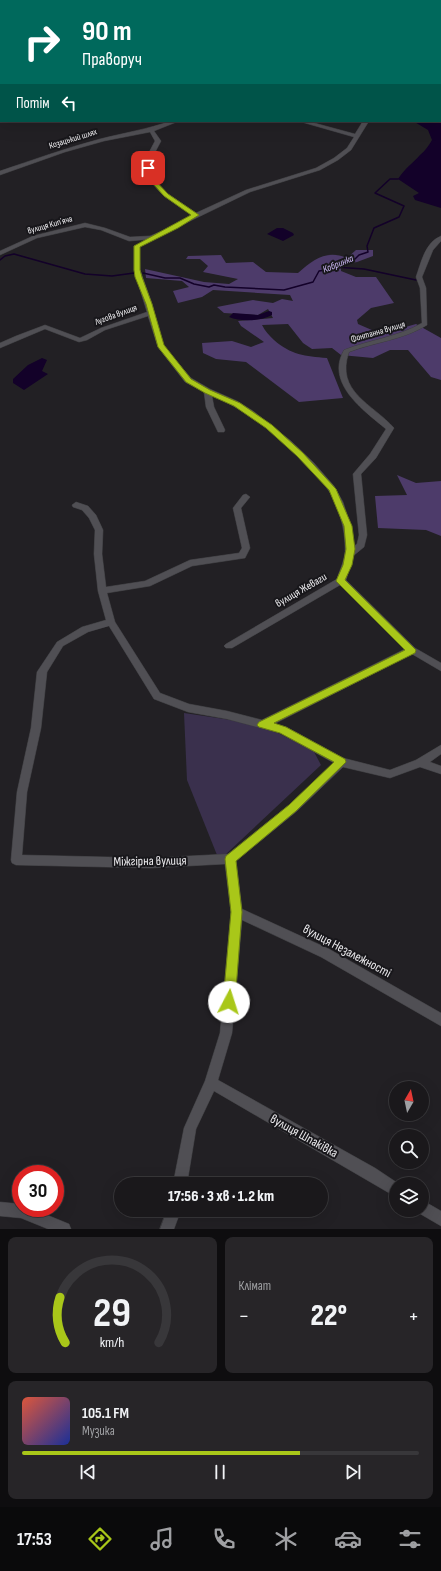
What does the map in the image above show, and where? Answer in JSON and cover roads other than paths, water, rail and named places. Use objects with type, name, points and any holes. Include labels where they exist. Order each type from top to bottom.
[{"type":"street","name":"Козацький шлях","points":[[0,173],[76,147],[151,130],[173,122]]},
{"type":"street","points":[[305,122],[356,136]]},
{"type":"street","name":"вулиця Кипʼяча","points":[[0,253],[35,237],[85,225],[103,229],[129,239],[151,238],[248,191],[318,169],[336,159],[349,149],[365,122]]},
{"type":"street","points":[[151,130],[158,141],[148,160],[148,176],[166,195],[196,215]]},
{"type":"street","points":[[129,239],[137,246],[151,238]]},
{"type":"street","name":"Фонтанна вулиця","points":[[361,401],[348,388],[342,376],[341,362],[346,351],[368,343],[400,337],[411,333],[425,324],[423,288],[418,277],[427,255],[436,241],[441,238]]},
{"type":"street","name":"Лугова вулиця","points":[[137,246],[137,270],[149,304],[150,313],[160,346],[188,380],[207,391],[237,404],[269,426],[300,454],[332,489],[348,526],[351,549],[341,581]]},
{"type":"street","name":"Лугова вулиця","points":[[0,346],[18,337],[45,327],[79,340],[85,339],[103,329],[150,313]]},
{"type":"street","points":[[207,391],[210,407],[220,430]]},
{"type":"street","name":"Лугова вулиця","points":[[349,555],[361,545],[363,535],[357,474],[362,466],[373,456],[390,428],[361,401]]},
{"type":"street","points":[[102,592],[147,584],[190,563],[242,556],[246,548],[237,508],[246,497]]},
{"type":"street","points":[[76,505],[85,508],[93,517],[99,530],[98,554],[102,592],[111,622],[157,696],[188,708],[283,730],[341,762],[390,774],[420,763],[441,749]]},
{"type":"street","name":"вулиця Жеваги","points":[[229,646],[341,581],[412,650],[441,667]]},
{"type":"street","name":"Міжгірна вулиця","points":[[111,622],[85,629],[60,644],[42,672],[36,728],[22,792],[16,860],[150,862],[230,859]]},
{"type":"street","points":[[262,725],[412,650]]},
{"type":"street","points":[[181,1177],[190,1128],[211,1083],[226,1032],[237,912],[230,859],[293,808],[341,762]]},
{"type":"street","points":[[420,763],[441,770]]},
{"type":"street","name":"вулиця Незалежності","points":[[237,912],[324,953],[441,1020]]},
{"type":"street","name":"вулиця Шпаківка","points":[[211,1083],[370,1173],[389,1185]]},
{"type":"street","points":[[0,1209],[21,1211],[64,1229]]},
{"type":"street","points":[[429,1212],[441,1220]]},
{"type":"street","points":[[167,1229],[171,1217]]},
{"type":"waterway","name":"Кобринка","points":[[143,273],[165,278],[180,278],[194,284],[209,287],[214,285],[225,287],[284,290],[313,282],[319,271],[331,269],[340,263],[355,259],[359,255],[368,252],[367,246],[374,228],[399,217],[404,206],[375,193],[390,179],[398,179]]},
{"type":"waterway","name":"Кобринка","points":[[0,260],[5,256],[14,254],[85,274],[112,276],[134,273]]},
{"type":"waterway","points":[[335,267],[364,269],[416,280]]}]
